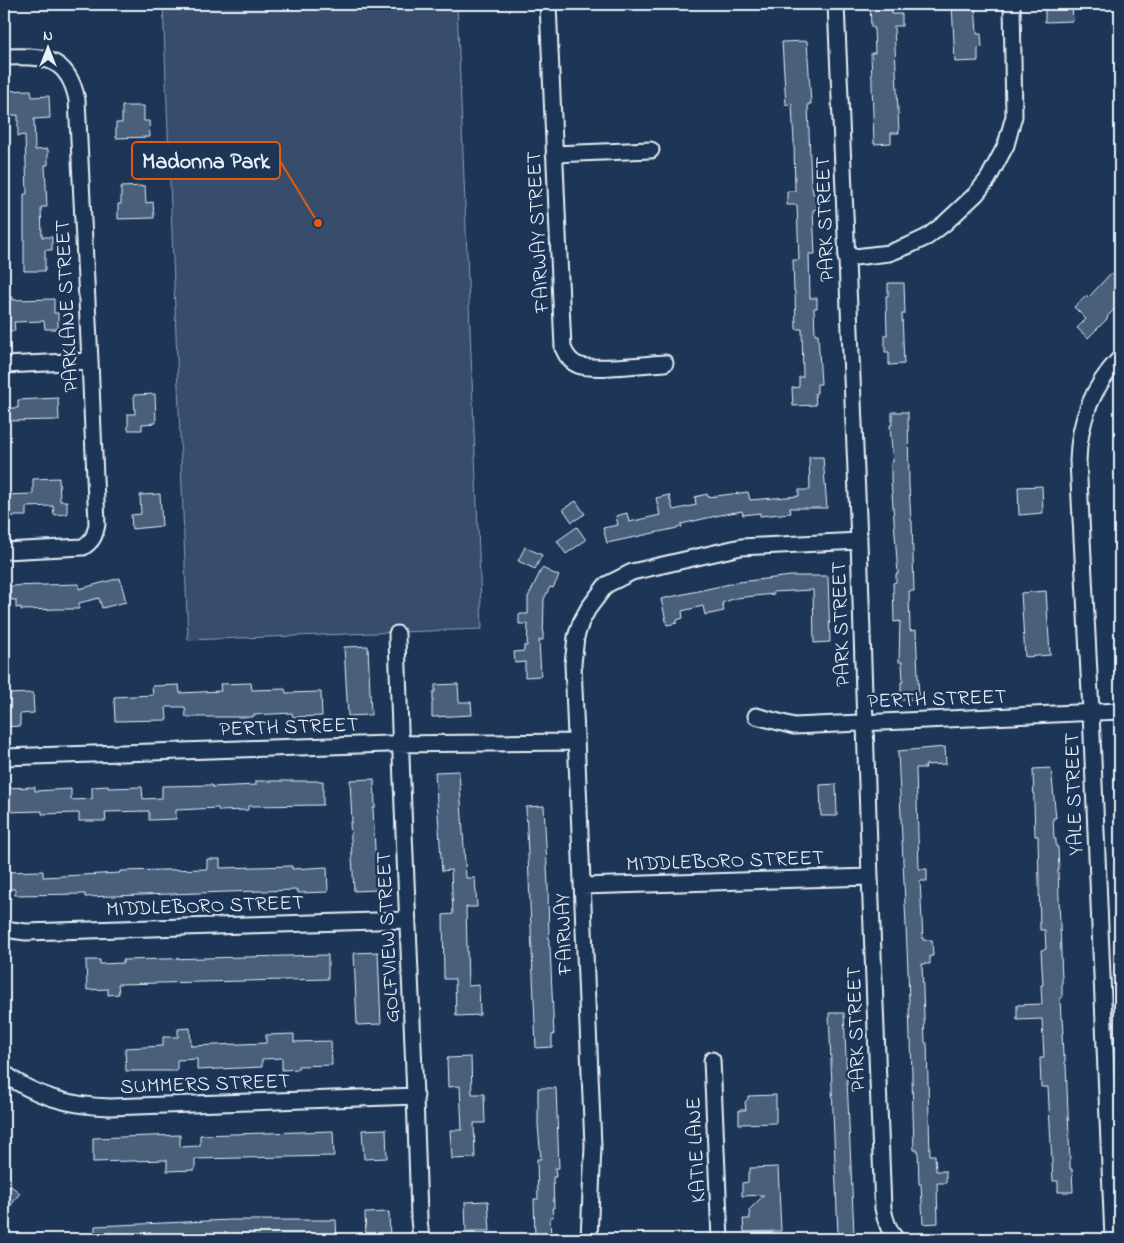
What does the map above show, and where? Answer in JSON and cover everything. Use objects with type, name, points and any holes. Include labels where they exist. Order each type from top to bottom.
[{"type":"street","name":"FAIRWAY STREET","points":[[548,4],[563,348],[565,354],[573,362],[588,367],[665,363]]},
{"type":"street","name":"PARK STREET","points":[[836,4],[859,541],[883,1208],[884,1218],[896,1239]]},
{"type":"street","points":[[846,258],[889,253],[927,237],[976,194],[988,179],[1006,145],[1014,116],[1012,4]]},
{"type":"street","name":"PARKLANE STREET","points":[[4,57],[34,56],[44,58],[63,69],[74,86],[77,100],[97,524],[96,532],[90,542],[83,547],[4,551]]},
{"type":"street","points":[[554,154],[651,150]]},
{"type":"street","name":"YALE STREET","points":[[1113,1239],[1091,712],[1078,461],[1079,442],[1085,415],[1092,398],[1120,358]]},
{"type":"street","points":[[4,365],[90,361]]},
{"type":"street","name":"FAIRWAY","points":[[589,1239],[593,1146],[573,664],[574,648],[579,628],[588,609],[606,585],[632,572],[742,548],[859,541]]},
{"type":"street","name":"GOLFVIEW STREET","points":[[397,634],[421,1239]]},
{"type":"street","name":"PERTH STREET","points":[[756,716],[794,726],[1120,711]]},
{"type":"street","name":"PERTH STREET","points":[[4,757],[388,744],[576,742]]},
{"type":"street","name":"MIDDLEBORO STREET","points":[[582,886],[870,877]]},
{"type":"street","name":"MIDDLEBORO STREET","points":[[4,929],[26,932],[407,920]]},
{"type":"street","name":"KATIE LANE","points":[[712,1060],[720,1239]]},
{"type":"street","name":"SUMMERS STREET","points":[[4,1074],[22,1086],[48,1098],[91,1107],[110,1108],[416,1096]]},
{"type":"shaded area","points":[[163,4],[457,4],[482,629],[188,640]]},
{"type":"building","points":[[870,4],[892,4],[892,14],[902,14],[902,26],[894,26],[899,133],[891,133],[891,143],[874,144],[871,53],[875,53],[874,27],[871,27]]},
{"type":"building","points":[[952,4],[975,4],[977,34],[981,34],[982,47],[978,48],[978,61],[955,62]]},
{"type":"building","points":[[1049,4],[1072,4],[1073,21],[1045,22],[1045,8],[1049,8]]},
{"type":"building","points":[[807,41],[811,104],[808,104],[811,186],[813,194],[817,194],[817,209],[813,210],[815,254],[809,254],[810,298],[817,298],[817,308],[814,308],[815,334],[818,334],[821,384],[817,384],[817,393],[815,393],[816,405],[793,406],[792,388],[799,387],[799,377],[803,377],[802,329],[796,329],[794,291],[793,260],[799,260],[797,205],[787,205],[787,191],[795,191],[794,143],[792,104],[786,105],[782,42]]},
{"type":"building","points":[[31,90],[32,97],[49,96],[50,118],[34,119],[35,150],[48,149],[48,165],[45,165],[47,207],[41,207],[42,237],[52,237],[52,250],[45,250],[45,271],[24,271],[24,194],[27,194],[25,135],[18,136],[18,115],[4,116],[4,91]]},
{"type":"building","points":[[122,106],[144,106],[144,121],[149,121],[150,137],[116,138],[116,123],[122,123]]},
{"type":"building","points":[[145,186],[146,203],[153,202],[154,218],[118,219],[118,204],[121,204],[121,187]]},
{"type":"building","points":[[1120,268],[1120,303],[1088,338],[1077,328],[1086,319],[1074,307],[1086,296],[1088,298],[1111,273],[1113,275]]},
{"type":"building","points":[[888,283],[904,283],[905,314],[902,314],[904,364],[889,365],[889,352],[885,352]]},
{"type":"building","points":[[13,297],[13,300],[54,299],[54,313],[58,313],[58,329],[45,329],[44,321],[14,322],[15,331],[4,331],[4,298]]},
{"type":"building","points":[[155,394],[156,423],[142,424],[142,430],[128,430],[128,414],[135,414],[134,395]]},
{"type":"building","points":[[58,398],[59,420],[4,421],[4,408],[18,408],[18,400]]},
{"type":"building","points":[[892,412],[908,412],[914,591],[909,591],[910,631],[916,630],[919,699],[901,700],[901,682],[903,682],[902,662],[899,662],[900,621],[894,622],[893,583],[896,582],[896,574],[898,574],[891,480],[891,463],[893,462],[890,425],[892,425]]},
{"type":"building","points":[[809,457],[823,457],[827,508],[790,508],[791,513],[760,516],[760,513],[743,515],[742,511],[681,524],[682,527],[607,543],[603,528],[618,525],[616,516],[627,513],[629,522],[660,515],[656,498],[669,495],[673,510],[696,505],[695,497],[707,494],[708,497],[748,492],[750,500],[799,496],[799,490],[810,490]]},
{"type":"building","points":[[59,478],[60,501],[67,501],[67,514],[54,515],[53,506],[26,507],[26,516],[4,516],[4,495],[33,494],[33,479]]},
{"type":"building","points":[[1042,486],[1043,513],[1019,515],[1018,487]]},
{"type":"building","points":[[160,494],[162,526],[132,529],[131,515],[141,514],[140,495]]},
{"type":"building","points":[[576,501],[585,514],[572,522],[563,509]]},
{"type":"building","points":[[577,527],[586,540],[566,554],[557,541]]},
{"type":"building","points":[[525,547],[542,555],[535,569],[518,561]]},
{"type":"building","points":[[542,568],[559,576],[553,588],[550,587],[544,599],[543,640],[539,640],[541,676],[525,677],[525,662],[515,663],[514,652],[524,651],[524,646],[527,646],[528,624],[519,624],[519,614],[528,614],[528,597]]},
{"type":"building","points":[[791,576],[828,576],[830,642],[814,643],[813,590],[773,592],[774,594],[736,598],[722,603],[724,611],[705,615],[703,606],[682,611],[683,618],[677,620],[677,623],[667,625],[661,599],[739,582]]},
{"type":"building","points":[[120,578],[126,602],[102,608],[99,598],[79,603],[79,609],[21,610],[21,607],[16,608],[16,600],[11,600],[10,586],[79,584],[79,589]]},
{"type":"building","points":[[1046,591],[1050,655],[1025,657],[1021,593]]},
{"type":"building","points":[[368,646],[371,715],[348,716],[344,647]]},
{"type":"building","points":[[251,683],[252,690],[285,689],[286,693],[321,692],[322,716],[293,717],[292,713],[253,715],[253,717],[186,717],[185,707],[166,707],[167,720],[115,721],[114,697],[153,695],[152,686],[179,685],[180,693],[221,691],[220,684]]},
{"type":"building","points":[[458,684],[459,702],[471,702],[472,715],[432,717],[435,685]]},
{"type":"building","points":[[33,693],[34,713],[20,714],[20,726],[4,727],[4,712],[7,712],[6,694]]},
{"type":"building","points":[[945,747],[946,764],[925,765],[926,768],[916,768],[919,869],[927,869],[927,881],[920,881],[923,940],[932,940],[933,956],[930,956],[930,964],[922,964],[925,1043],[927,1043],[930,1155],[935,1155],[936,1171],[946,1171],[946,1183],[937,1183],[938,1223],[923,1224],[918,1150],[914,1150],[898,751]]},
{"type":"building","points":[[1051,768],[1056,818],[1053,818],[1054,839],[1056,839],[1056,847],[1058,847],[1059,870],[1062,980],[1062,998],[1060,998],[1061,1019],[1063,1019],[1064,1033],[1062,1033],[1063,1056],[1065,1056],[1066,1064],[1070,1169],[1072,1169],[1073,1192],[1058,1192],[1058,1181],[1053,1181],[1048,1087],[1041,1087],[1040,1058],[1044,1058],[1042,1019],[1017,1020],[1017,1005],[1042,1004],[1041,950],[1046,949],[1045,930],[1040,930],[1038,836],[1035,836],[1033,769]]},
{"type":"building","points":[[459,771],[466,878],[475,878],[477,907],[466,907],[468,986],[479,985],[480,1015],[456,1016],[455,979],[444,979],[443,915],[453,914],[451,870],[442,871],[435,772]]},
{"type":"building","points":[[374,779],[375,808],[373,808],[377,890],[354,891],[350,822],[352,822],[350,780]]},
{"type":"building","points":[[256,781],[323,781],[323,805],[248,806],[248,810],[219,811],[218,808],[176,810],[176,819],[149,820],[149,811],[105,812],[106,821],[79,821],[79,813],[42,814],[42,811],[6,812],[5,788],[35,787],[35,791],[71,789],[71,800],[92,799],[92,787],[142,787],[143,799],[162,798],[162,786],[212,785],[212,787],[256,785]]},
{"type":"building","points":[[836,784],[837,816],[821,816],[820,785]]},
{"type":"building","points":[[544,806],[554,1035],[552,1035],[552,1047],[536,1048],[526,807]]},
{"type":"building","points":[[207,859],[220,859],[220,868],[292,866],[292,869],[327,867],[328,892],[298,893],[298,890],[85,897],[85,894],[15,895],[15,889],[4,889],[4,872],[43,871],[43,877],[120,873],[120,871],[207,869]]},
{"type":"building","points":[[378,952],[381,1024],[357,1025],[354,953]]},
{"type":"building","points":[[328,955],[328,979],[118,984],[119,994],[108,995],[108,989],[87,990],[86,960],[100,960],[100,964],[123,963],[123,960]]},
{"type":"building","points":[[829,1013],[844,1013],[854,1234],[838,1235]]},
{"type":"building","points":[[190,1028],[191,1046],[266,1043],[266,1035],[294,1034],[294,1042],[331,1041],[332,1065],[298,1066],[298,1069],[282,1070],[282,1058],[262,1059],[262,1067],[197,1070],[197,1059],[177,1060],[177,1071],[126,1071],[125,1048],[163,1046],[163,1037],[178,1037],[178,1029]]},
{"type":"building","points":[[471,1057],[472,1094],[484,1094],[485,1123],[474,1123],[475,1158],[452,1159],[450,1130],[462,1130],[460,1086],[448,1087],[447,1058]]},
{"type":"building","points":[[538,1088],[556,1088],[559,1168],[555,1168],[556,1177],[553,1177],[554,1208],[552,1208],[553,1217],[550,1217],[551,1239],[535,1239],[534,1199],[538,1199],[537,1159],[541,1159],[538,1125]]},
{"type":"building","points":[[776,1095],[776,1123],[739,1124],[739,1110],[746,1110],[745,1102],[748,1096]]},
{"type":"building","points":[[386,1129],[387,1158],[364,1159],[362,1130]]},
{"type":"building","points":[[333,1131],[334,1156],[195,1159],[195,1170],[167,1171],[167,1160],[93,1162],[93,1138],[180,1135],[180,1147],[200,1146],[200,1135]]},
{"type":"building","points":[[778,1167],[781,1231],[744,1232],[743,1219],[750,1219],[749,1210],[764,1195],[742,1196],[742,1183],[748,1182],[750,1168]]},
{"type":"building","points":[[11,1186],[20,1193],[4,1215],[4,1195]]},
{"type":"building","points":[[488,1201],[490,1231],[466,1231],[465,1202]]},
{"type":"building","points":[[389,1212],[390,1239],[366,1239],[365,1213]]},
{"type":"building","points":[[231,1220],[336,1220],[337,1239],[95,1239],[95,1226]]},
{"type":"place","name":"Madonna Park","points":[[318,223]]}]
